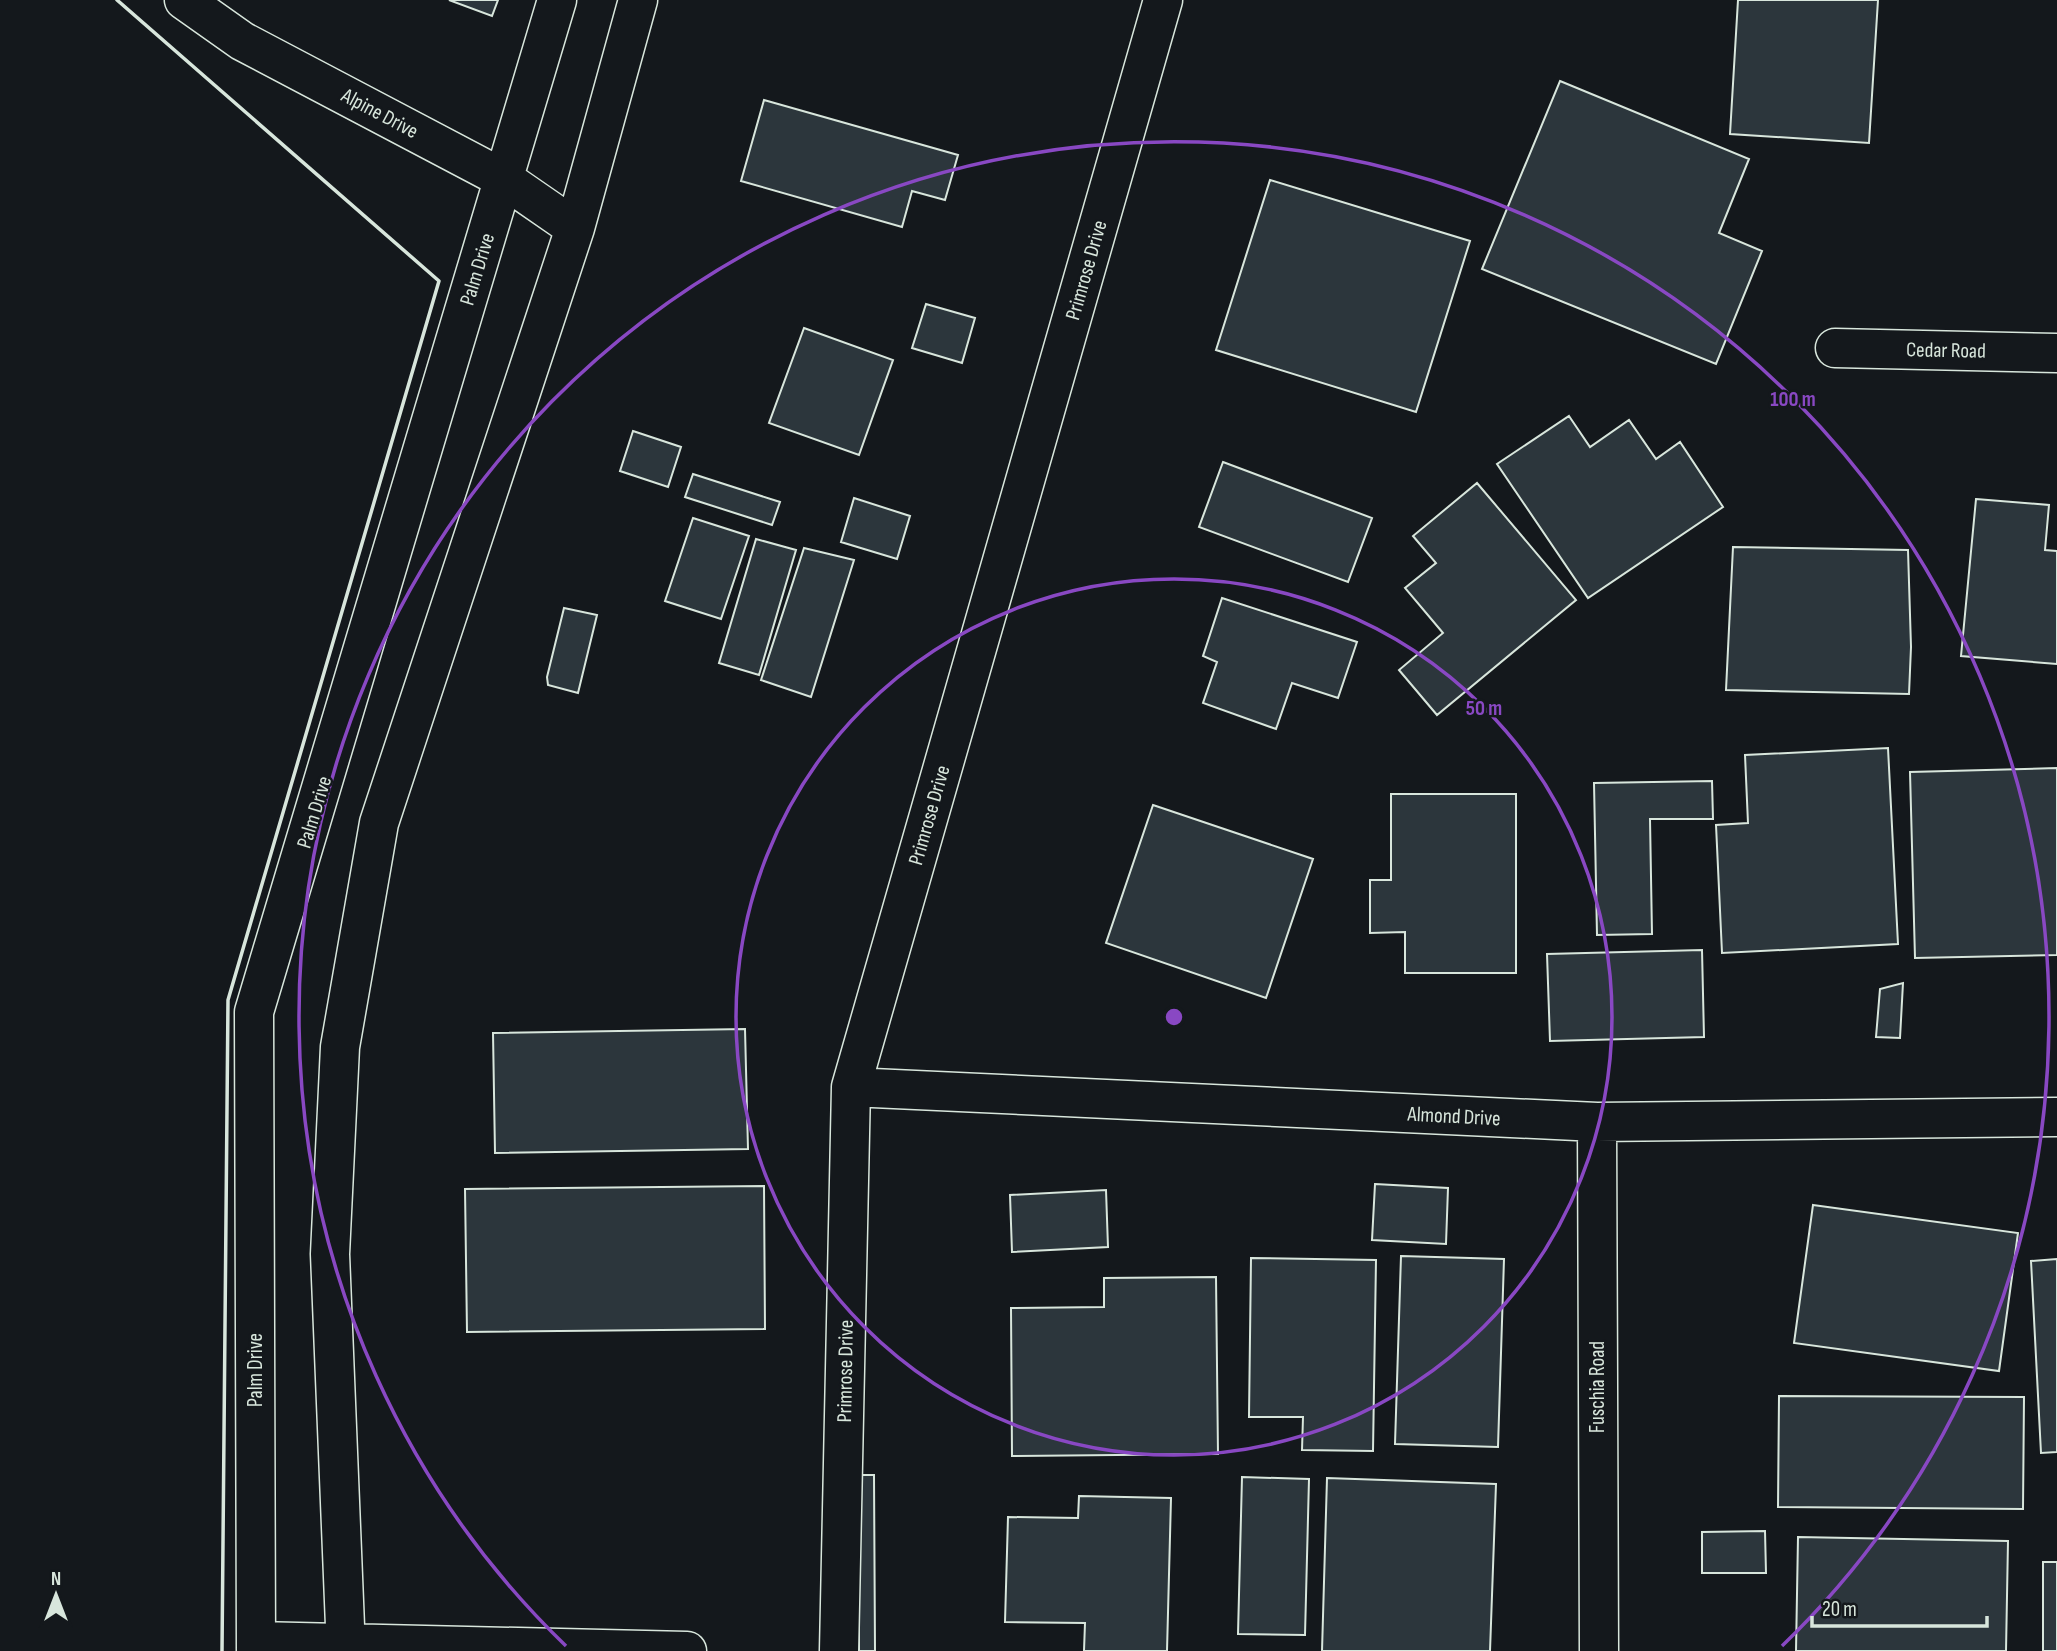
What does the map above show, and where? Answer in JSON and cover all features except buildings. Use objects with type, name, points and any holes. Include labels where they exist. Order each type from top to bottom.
[{"type":"street","name":"Alpine Drive","points":[[184,0],[242,41],[504,179],[575,228]]},
{"type":"street","name":"Palm Drive","points":[[256,1646],[254,1012],[557,0]]},
{"type":"street","points":[[346,1647],[330,1254],[340,1047],[379,823],[575,228],[638,0]]},
{"type":"street","name":"Primrose Drive","points":[[839,1651],[851,1087],[1163,0]]},
{"type":"street","name":"Cedar Road","points":[[1835,348],[2057,352]]},
{"type":"street","name":"Almond Drive","points":[[851,1087],[1597,1122],[2057,1117]]},
{"type":"street","name":"Fuschia Road","points":[[1597,1122],[1599,1651]]},
{"type":"street","points":[[256,1646],[687,1651]]},
{"type":"wall","points":[[117,0],[439,281],[228,1000],[222,1651]]}]
